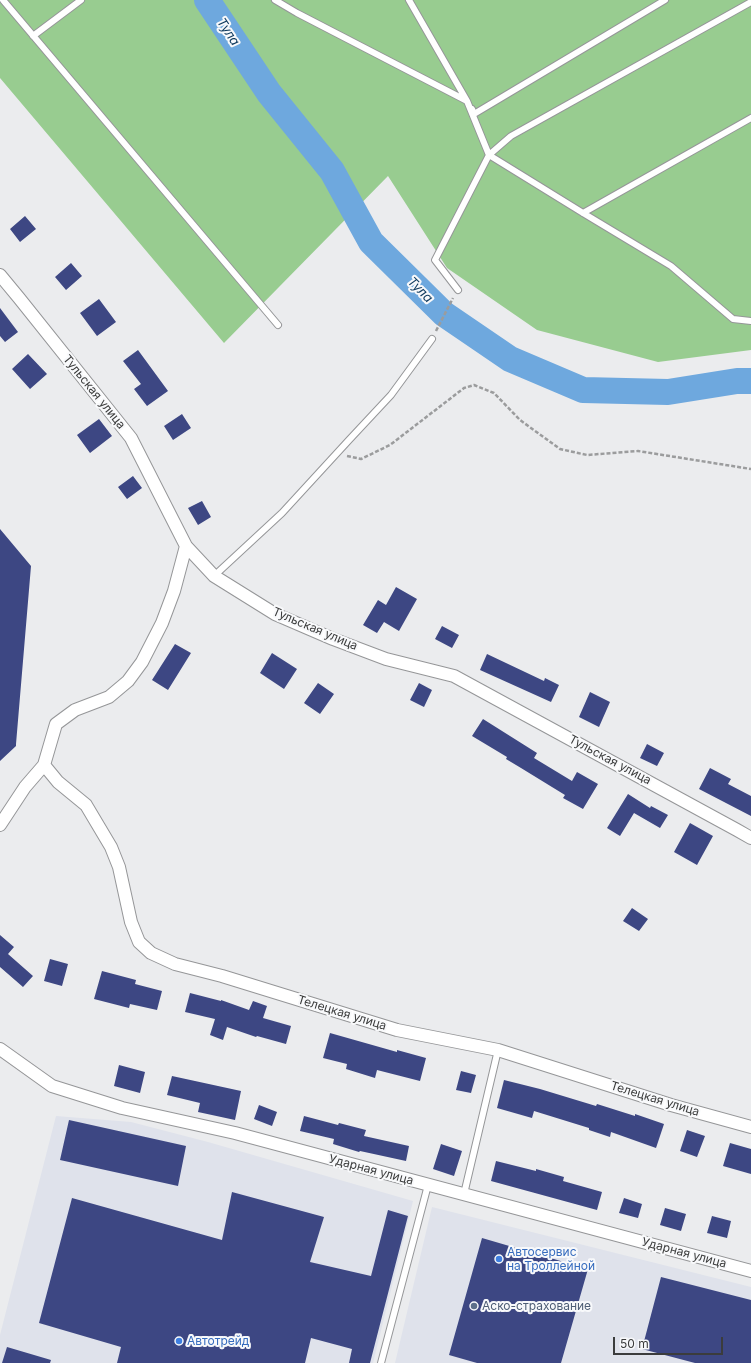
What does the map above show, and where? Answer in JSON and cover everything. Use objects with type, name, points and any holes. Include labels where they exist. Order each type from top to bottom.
[{"type":"street","name":"Тульская улица","points":[[0,275],[131,438],[186,546],[214,576],[275,614],[333,639],[386,659],[454,676],[751,838]]},
{"type":"street","points":[[0,825],[25,787],[44,765],[56,724],[75,710],[109,697],[128,681],[142,662],[162,623],[174,591],[186,546]]},
{"type":"street","name":"Телецкая улица","points":[[44,765],[58,782],[86,805],[111,847],[119,867],[132,922],[139,942],[151,953],[175,964],[222,976],[397,1030],[498,1050],[671,1105],[751,1127]]},
{"type":"street","name":"Ударная улица","points":[[0,1049],[52,1086],[122,1108],[235,1133],[751,1271]]},
{"type":"lane","points":[[3,0],[278,325]]},
{"type":"lane","points":[[33,36],[81,0]]},
{"type":"lane","points":[[275,0],[297,13],[467,101],[489,155],[671,266],[733,319],[751,321]]},
{"type":"lane","points":[[409,0],[474,114],[665,0]]},
{"type":"lane","points":[[458,290],[435,260],[489,155],[511,136],[751,2]]},
{"type":"lane","points":[[583,213],[751,118]]},
{"type":"lane","points":[[214,576],[282,513],[337,454],[391,395],[432,339]]},
{"type":"lane","points":[[464,1194],[498,1050]]},
{"type":"lane","points":[[381,1363],[428,1185]]},
{"type":"path","points":[[432,339],[458,290]]},
{"type":"path","points":[[337,454],[361,459],[390,445],[464,388],[474,385],[494,393],[520,420],[560,449],[587,455],[638,451],[751,469]]},
{"type":"shaded area","points":[[56,1116],[131,1122],[208,1142],[413,1201],[373,1363],[0,1363],[0,1335]]},
{"type":"shaded area","points":[[432,1207],[751,1287],[751,1363],[395,1363]]},
{"type":"green space","points":[[0,0],[751,0],[751,350],[658,362],[537,330],[447,268],[388,176],[224,343],[0,78]]},
{"type":"building","points":[[25,216],[36,229],[20,242],[10,229]]},
{"type":"building","points":[[71,263],[82,276],[66,290],[55,277]]},
{"type":"building","points":[[99,299],[116,322],[97,336],[80,313]]},
{"type":"building","points":[[0,308],[18,332],[5,342],[0,336]]},
{"type":"building","points":[[138,350],[168,391],[147,406],[134,389],[141,384],[123,361]]},
{"type":"building","points":[[28,354],[47,374],[30,389],[12,369]]},
{"type":"building","points":[[182,414],[191,428],[173,440],[164,426]]},
{"type":"building","points":[[99,419],[112,436],[90,453],[77,435]]},
{"type":"building","points":[[133,476],[142,488],[127,499],[118,487]]},
{"type":"building","points":[[202,501],[211,517],[198,525],[188,508]]},
{"type":"building","points":[[0,529],[31,566],[16,746],[0,761]]},
{"type":"building","points":[[396,587],[417,599],[399,631],[384,622],[377,633],[363,625],[378,600],[386,605]]},
{"type":"building","points":[[442,626],[459,635],[452,648],[435,639]]},
{"type":"building","points":[[175,644],[191,653],[168,690],[152,680]]},
{"type":"building","points":[[272,653],[297,669],[284,689],[260,673]]},
{"type":"building","points":[[487,654],[544,681],[545,678],[559,685],[551,702],[480,670]]},
{"type":"building","points":[[318,683],[334,694],[320,714],[304,703]]},
{"type":"building","points":[[419,683],[432,690],[424,707],[410,700]]},
{"type":"building","points":[[590,692],[610,702],[599,727],[579,717]]},
{"type":"building","points":[[483,719],[537,753],[534,758],[572,781],[577,772],[598,784],[583,809],[563,798],[565,795],[506,759],[507,757],[472,736]]},
{"type":"building","points":[[647,744],[664,753],[657,766],[640,758]]},
{"type":"building","points":[[710,768],[731,779],[728,784],[751,796],[751,816],[699,789]]},
{"type":"building","points":[[628,794],[650,808],[651,806],[668,815],[660,828],[634,813],[620,836],[607,828]]},
{"type":"building","points":[[690,823],[713,836],[697,865],[674,852]]},
{"type":"building","points":[[632,908],[648,919],[639,931],[623,921]]},
{"type":"building","points":[[0,935],[14,947],[8,954],[33,976],[23,987],[0,967]]},
{"type":"building","points":[[50,959],[68,964],[62,986],[44,981]]},
{"type":"building","points":[[102,971],[136,980],[135,984],[162,991],[157,1010],[130,1004],[129,1008],[94,999]]},
{"type":"building","points":[[190,993],[221,1000],[249,1010],[253,1001],[267,1006],[263,1018],[291,1026],[286,1044],[257,1036],[256,1037],[227,1027],[223,1040],[210,1035],[215,1019],[185,1012]]},
{"type":"building","points":[[330,1033],[397,1052],[397,1050],[426,1058],[420,1081],[377,1070],[375,1078],[346,1069],[347,1064],[323,1058]]},
{"type":"building","points":[[119,1065],[145,1072],[140,1093],[114,1086]]},
{"type":"building","points":[[461,1071],[476,1075],[471,1093],[456,1090]]},
{"type":"building","points":[[172,1076],[241,1091],[235,1120],[198,1112],[200,1103],[167,1095]]},
{"type":"building","points":[[504,1080],[596,1106],[597,1104],[635,1116],[635,1114],[664,1124],[656,1148],[611,1132],[610,1137],[589,1130],[589,1128],[534,1111],[532,1118],[497,1108]]},
{"type":"building","points":[[259,1105],[277,1112],[272,1126],[254,1119]]},
{"type":"building","points":[[304,1116],[338,1125],[339,1123],[366,1130],[364,1136],[409,1146],[406,1161],[359,1152],[333,1144],[334,1139],[300,1131]]},
{"type":"building","points":[[69,1120],[186,1146],[178,1186],[60,1160]]},
{"type":"building","points":[[687,1130],[705,1136],[697,1157],[680,1151]]},
{"type":"building","points":[[730,1143],[751,1149],[751,1174],[723,1166]]},
{"type":"building","points":[[441,1144],[462,1151],[454,1176],[433,1169]]},
{"type":"building","points":[[496,1161],[536,1171],[536,1169],[564,1177],[563,1181],[602,1192],[597,1210],[491,1181]]},
{"type":"building","points":[[232,1192],[324,1217],[310,1262],[371,1276],[388,1210],[408,1216],[370,1363],[349,1363],[352,1349],[311,1338],[305,1363],[117,1363],[121,1347],[39,1323],[72,1198],[222,1240]]},
{"type":"building","points":[[624,1198],[642,1204],[638,1218],[619,1213]]},
{"type":"building","points":[[665,1208],[686,1214],[681,1231],[660,1225]]},
{"type":"building","points":[[712,1216],[731,1221],[727,1238],[707,1233]]},
{"type":"building","points":[[482,1238],[588,1269],[561,1363],[477,1363],[449,1355]]},
{"type":"building","points":[[661,1277],[751,1300],[751,1363],[695,1363],[642,1349]]},
{"type":"building","points":[[7,1347],[51,1360],[50,1363],[2,1363]]},
{"type":"waterway","name":"Тула","points":[[207,0],[269,93],[332,171],[371,242],[444,314],[510,359],[583,390],[668,392],[737,381],[751,381]]},
{"type":"place","name":"Автосервис на Троллейной","points":[[499,1259]]},
{"type":"place","name":"Аско-страхование","points":[[474,1306]]},
{"type":"place","name":"Автотрейд","points":[[179,1341]]}]
